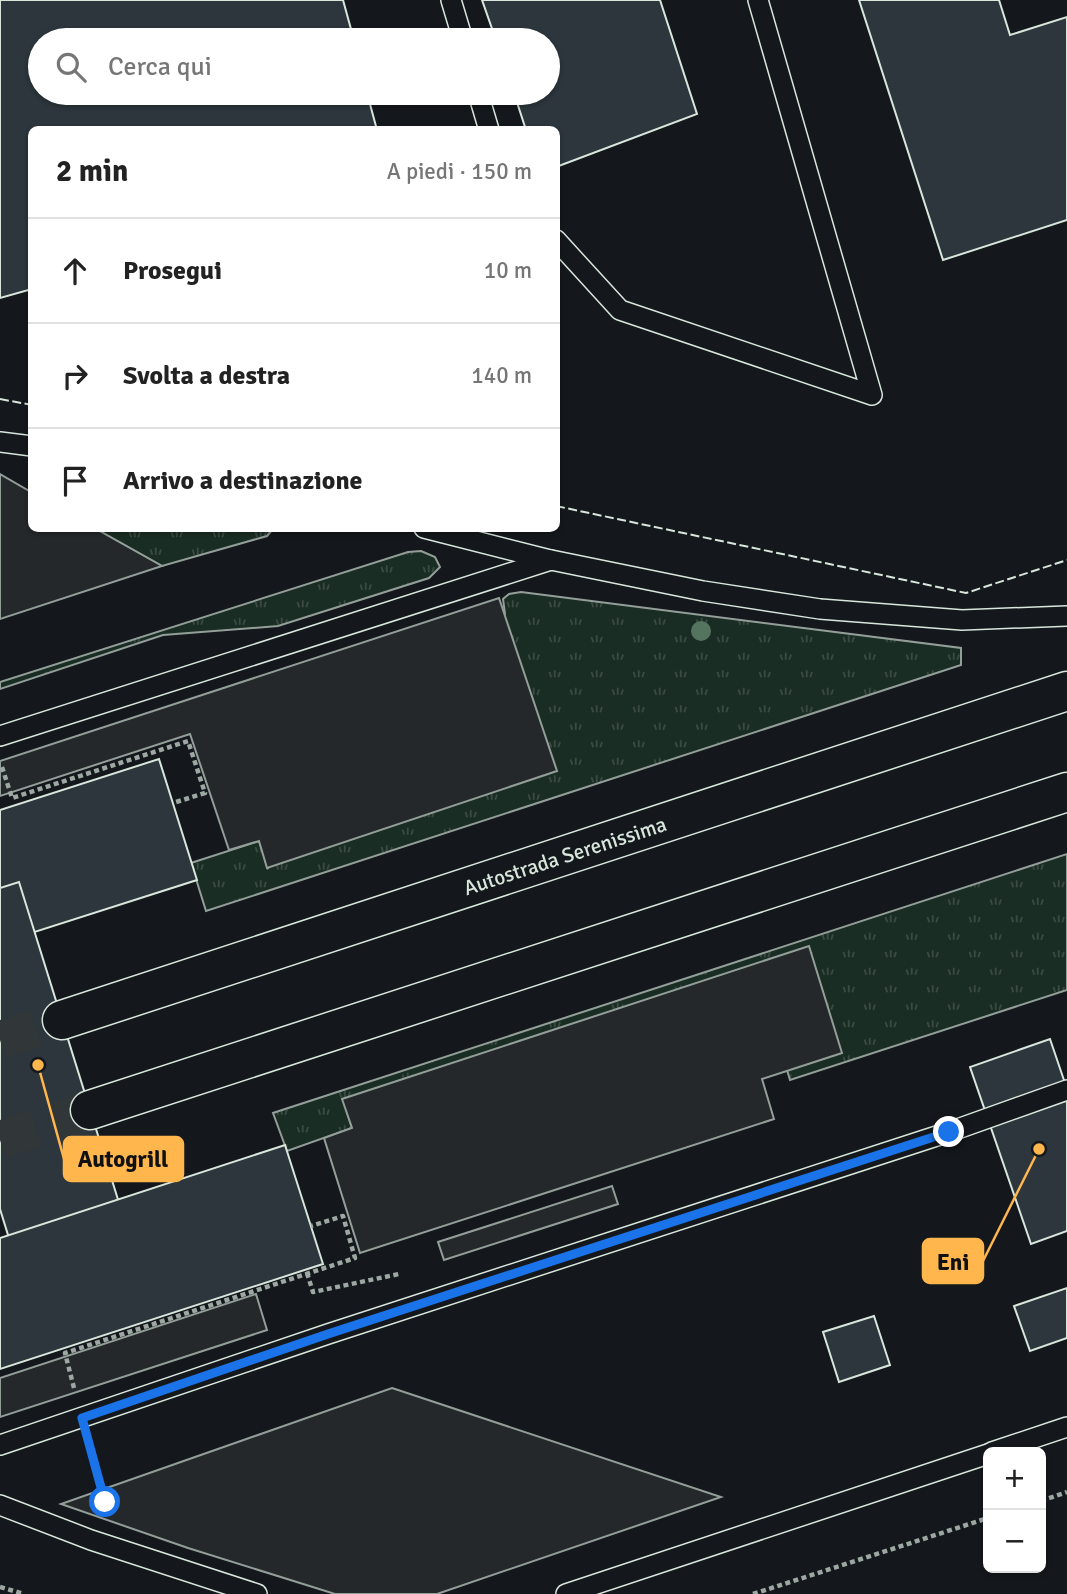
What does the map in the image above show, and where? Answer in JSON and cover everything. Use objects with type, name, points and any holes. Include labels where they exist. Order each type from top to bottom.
[{"type":"highway","name":"Autostrada Serenissima","points":[[62,1020],[1067,691]]},
{"type":"highway","points":[[90,1110],[1067,792]]},
{"type":"lane","points":[[451,0],[459,28]]},
{"type":"lane","points":[[560,244],[620,310],[872,395],[758,0]]},
{"type":"lane","points":[[482,105],[488,126]]},
{"type":"lane","points":[[0,442],[28,446]]},
{"type":"lane","points":[[440,532],[551,560],[703,591],[820,609],[962,620],[1067,616]]},
{"type":"lane","points":[[0,736],[551,560]]},
{"type":"lane","points":[[0,1445],[328,1334],[949,1132],[1067,1090]]},
{"type":"lane","points":[[1008,1447],[1067,1427]]},
{"type":"lane","points":[[566,1594],[983,1455]]},
{"type":"lane","points":[[0,1506],[91,1540],[257,1594]]},
{"type":"path","points":[[0,761],[12,798],[188,741],[205,793],[173,803]]},
{"type":"path","points":[[91,1540],[105,1502],[65,1353],[355,1258],[342,1216],[311,1226]]},
{"type":"path","points":[[1046,1499],[1067,1492]]},
{"type":"path","points":[[754,1594],[983,1520]]},
{"type":"path","points":[[0,1587],[24,1594]]},
{"type":"green space","points":[[101,532],[270,532],[267,536],[162,566]]},
{"type":"green space","points":[[421,551],[435,557],[440,567],[429,578],[278,626],[163,635],[0,689],[0,682],[408,552]]},
{"type":"green space","points":[[521,592],[961,648],[961,665],[206,911],[191,863],[259,841],[268,868],[505,614],[503,599],[509,594]]},
{"type":"green space","points":[[1067,854],[1067,990],[790,1080],[787,1070],[842,1052],[343,1099],[352,1128],[287,1151],[273,1113]]},
{"type":"shaded area","points":[[0,474],[28,490],[28,532],[101,532],[162,566],[0,619]]},
{"type":"shaded area","points":[[499,598],[557,771],[267,868],[259,841],[229,850],[190,734],[0,796],[0,761]]},
{"type":"shaded area","points":[[809,946],[842,1053],[762,1079],[774,1119],[360,1253],[324,1138],[352,1128],[342,1099]]},
{"type":"shaded area","points":[[612,1186],[618,1204],[444,1260],[438,1242]]},
{"type":"shaded area","points":[[256,1294],[267,1330],[0,1417],[0,1378]]},
{"type":"shaded area","points":[[392,1388],[721,1497],[437,1594],[335,1594],[188,1548],[61,1504]]},
{"type":"building","points":[[0,0],[343,0],[351,28],[28,28],[28,105],[370,105],[376,126],[28,126],[28,290],[0,298]]},
{"type":"building","points":[[482,0],[660,0],[697,114],[560,165],[560,126],[525,126],[518,105],[560,105],[560,28],[492,28]]},
{"type":"building","points":[[859,0],[999,0],[1010,35],[1067,17],[1067,220],[943,260]]},
{"type":"building","points":[[159,759],[197,880],[0,943],[0,810]]},
{"type":"building","points":[[19,882],[135,1254],[25,1290],[0,1209],[0,888]]},
{"type":"building","points":[[1050,1039],[1067,1089],[1067,1231],[1031,1244],[970,1067]]},
{"type":"building","points":[[285,1145],[323,1264],[0,1369],[0,1238]]},
{"type":"building","points":[[1067,1288],[1067,1338],[1030,1351],[1014,1306]]},
{"type":"building","points":[[874,1316],[890,1365],[839,1382],[823,1332]]},
{"type":"tunnel","points":[[0,1040],[62,1020]]},
{"type":"tunnel","points":[[0,1140],[90,1110]]},
{"type":"fence","points":[[0,399],[28,404]]},
{"type":"fence","points":[[560,507],[966,593],[1067,560]]},
{"type":"place","name":"Autogrill","points":[[38,1065]]},
{"type":"place","name":"Eni","points":[[1039,1149]]},
{"type":"route","points":[[105,1502],[82,1418],[328,1334],[949,1132]]}]
